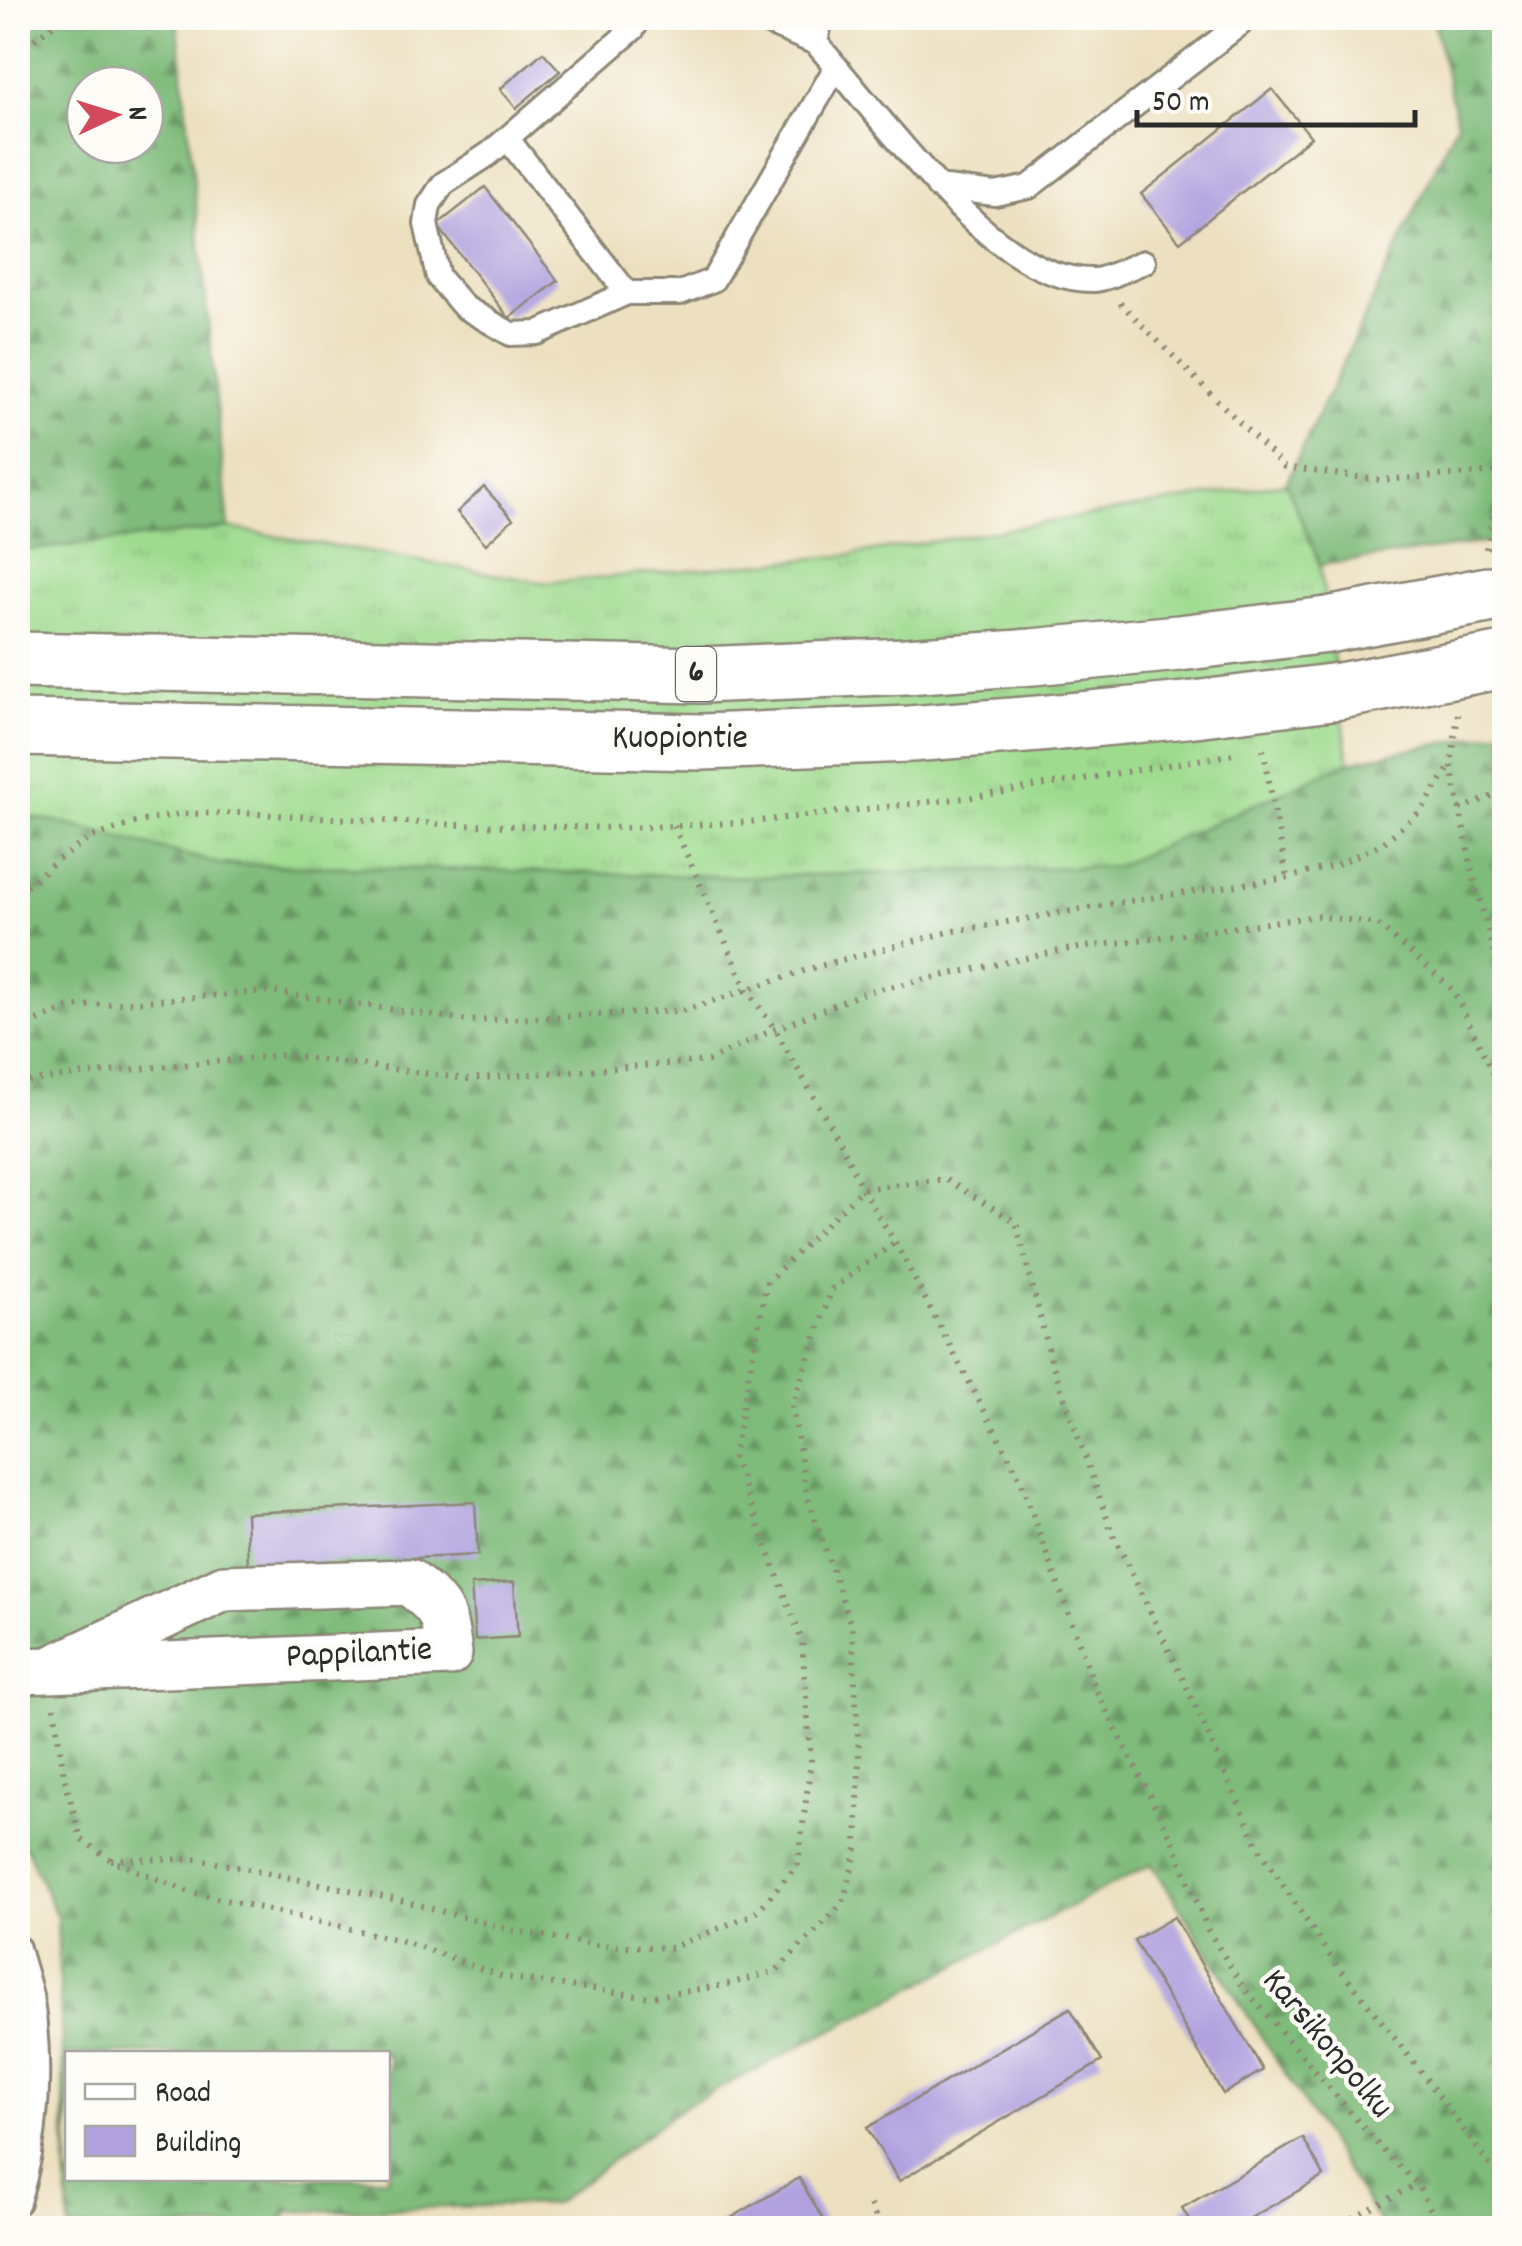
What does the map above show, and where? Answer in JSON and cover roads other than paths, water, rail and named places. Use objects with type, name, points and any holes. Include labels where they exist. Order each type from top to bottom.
[{"type":"highway","name":"Kuopiontie","points":[[33,657],[702,674],[906,666],[1179,643],[1327,625],[1504,592]]},
{"type":"highway","name":"Kuopiontie","points":[[32,731],[702,742],[910,734],[1186,710],[1340,691],[1504,660]]},
{"type":"street","name":"Pappilantie","points":[[408,1582],[438,1606],[449,1652],[430,1654],[33,1671],[224,1588],[408,1582]]},
{"type":"lane","points":[[639,18],[634,29],[508,138],[443,184],[429,205],[426,224],[438,277],[464,307],[510,334],[537,333],[626,293],[680,293],[713,280],[836,67]]},
{"type":"lane","points":[[757,18],[816,44],[938,187],[994,240],[1043,270],[1097,280],[1144,262]]},
{"type":"lane","points":[[816,44],[820,18]]},
{"type":"lane","points":[[938,187],[995,194],[1029,187],[1243,18]]},
{"type":"lane","points":[[508,138],[626,293]]},
{"type":"lane","points":[[18,1948],[32,1999],[36,2046],[36,2102],[27,2173],[18,2202]]}]
